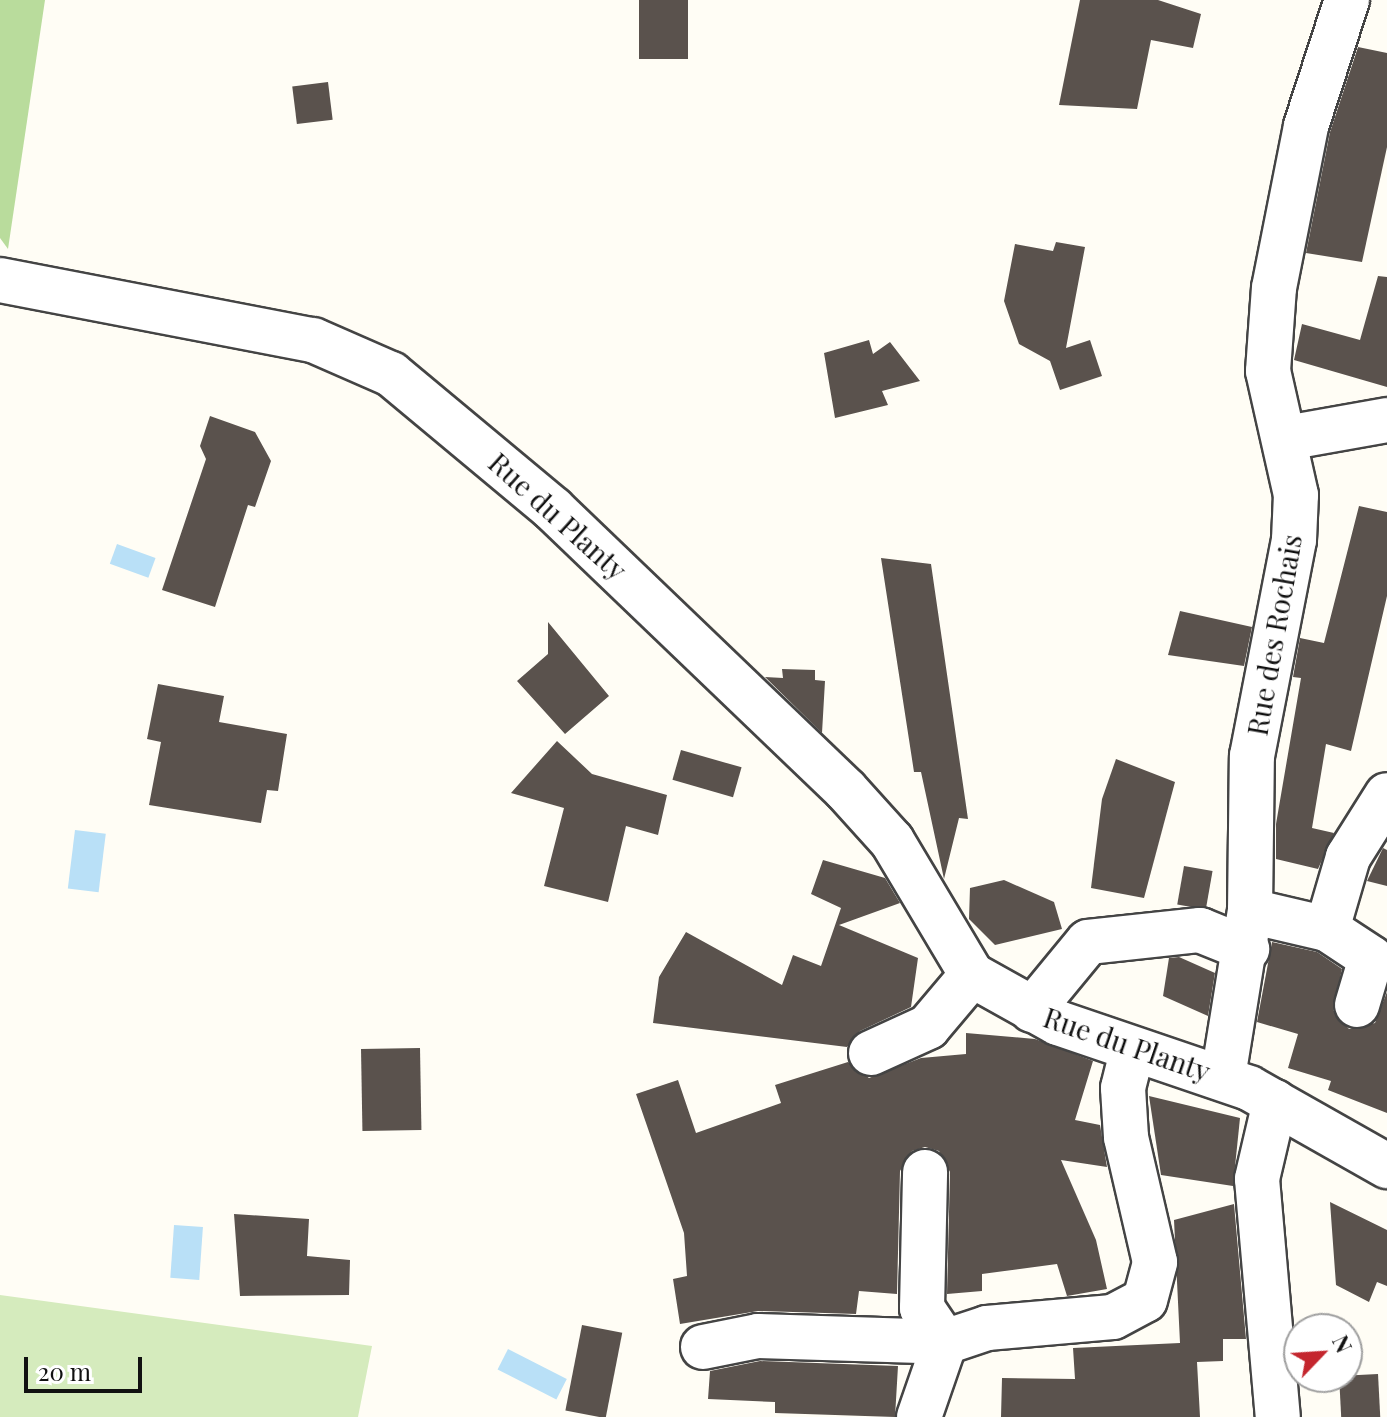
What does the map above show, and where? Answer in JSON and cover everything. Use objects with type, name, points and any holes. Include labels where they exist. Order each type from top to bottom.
[{"type":"street","name":"Rue des Rochais","points":[[1248,930],[1252,756],[1294,540],[1286,438],[1268,371],[1274,288],[1306,126],[1347,0]]},
{"type":"street","name":"Rue du Planty","points":[[0,280],[313,340],[391,374],[553,509],[845,789],[892,841],[972,975],[1032,1010],[1132,1051],[1223,1077],[1275,1102],[1387,1166]]},
{"type":"street","points":[[1286,438],[1387,420]]},
{"type":"street","points":[[1327,929],[1348,857],[1387,795]]},
{"type":"street","points":[[1248,930],[1327,929],[1371,958],[1357,1005]]},
{"type":"street","name":"Rue du Planty","points":[[1032,1010],[1088,942],[1200,930],[1248,930],[1223,1077]]},
{"type":"street","points":[[871,1053],[928,1027],[972,975]]},
{"type":"street","points":[[703,1347],[758,1336],[945,1342],[987,1328],[1113,1317],[1145,1300],[1155,1262],[1126,1137],[1123,1088],[1132,1051]]},
{"type":"street","points":[[1275,1102],[1257,1179],[1278,1417]]},
{"type":"street","points":[[925,1172],[922,1308],[945,1342]]},
{"type":"street","points":[[919,1417],[945,1342]]},
{"type":"green space","points":[[0,0],[45,0],[8,249],[0,238]]},
{"type":"green space","points":[[0,1295],[372,1346],[358,1417],[0,1417]]},
{"type":"water","points":[[117,544],[156,558],[148,578],[110,564]]},
{"type":"water","points":[[75,830],[106,834],[99,892],[68,889]]},
{"type":"water","points":[[174,1225],[203,1227],[199,1280],[170,1278]]},
{"type":"water","points":[[508,1349],[567,1379],[556,1399],[498,1369]]},
{"type":"building","points":[[639,0],[688,0],[688,59],[639,59]]},
{"type":"building","points":[[1080,0],[1158,0],[1201,14],[1193,48],[1151,40],[1137,109],[1059,105]]},
{"type":"building","points":[[1358,47],[1387,53],[1387,147],[1362,262],[1306,253],[1330,132]]},
{"type":"building","points":[[328,82],[333,120],[297,124],[292,86]]},
{"type":"building","points":[[1056,242],[1085,247],[1066,348],[1090,340],[1102,376],[1060,390],[1050,361],[1019,344],[1004,301],[1015,244],[1053,251]]},
{"type":"building","points":[[1378,276],[1387,277],[1387,387],[1294,360],[1302,324],[1360,340]]},
{"type":"building","points":[[869,340],[873,354],[890,342],[920,381],[882,391],[888,405],[835,418],[824,353]]},
{"type":"building","points":[[210,416],[255,432],[271,461],[255,507],[248,505],[215,607],[162,590],[206,459],[200,446]]},
{"type":"building","points":[[1359,506],[1387,512],[1387,596],[1351,751],[1326,744],[1312,828],[1334,833],[1318,869],[1276,859],[1276,824],[1301,678],[1293,677],[1300,638],[1324,643]]},
{"type":"building","points":[[881,558],[931,564],[968,819],[959,818],[944,879],[921,772],[914,772]]},
{"type":"building","points":[[1180,611],[1252,627],[1244,666],[1168,655]]},
{"type":"building","points":[[548,622],[609,696],[565,734],[517,681],[548,654]]},
{"type":"building","points":[[782,669],[815,670],[815,680],[825,681],[822,733],[765,677],[783,678]]},
{"type":"building","points":[[158,684],[224,696],[219,722],[287,734],[278,791],[267,790],[261,823],[149,805],[161,742],[147,739]]},
{"type":"building","points":[[557,741],[592,774],[667,795],[658,835],[626,826],[608,902],[544,886],[564,808],[511,793]]},
{"type":"building","points":[[681,750],[742,767],[733,797],[672,780]]},
{"type":"building","points":[[1116,759],[1175,782],[1144,898],[1091,888],[1102,799]]},
{"type":"building","points":[[1383,848],[1387,850],[1387,886],[1367,881]]},
{"type":"building","points":[[823,860],[885,878],[900,903],[839,925],[918,958],[911,1007],[860,1031],[847,1047],[653,1023],[659,977],[686,932],[782,985],[793,955],[821,966],[841,908],[811,894]]},
{"type":"building","points":[[1184,866],[1213,871],[1206,909],[1177,904]]},
{"type":"building","points":[[1004,880],[1054,902],[1062,929],[995,945],[969,919],[970,888]]},
{"type":"building","points":[[1272,942],[1317,952],[1342,969],[1333,1010],[1349,1029],[1375,1023],[1387,992],[1387,1113],[1328,1090],[1331,1081],[1288,1068],[1298,1034],[1257,1022]]},
{"type":"building","points":[[1179,957],[1215,973],[1208,1016],[1163,996],[1169,958]]},
{"type":"building","points":[[966,1033],[1035,1039],[1093,1061],[1075,1120],[1100,1125],[1107,1167],[1061,1160],[1096,1240],[1107,1289],[1067,1296],[1057,1264],[982,1274],[982,1291],[947,1294],[950,1172],[939,1151],[925,1147],[912,1151],[900,1171],[897,1294],[859,1291],[856,1314],[758,1311],[680,1324],[673,1279],[687,1276],[684,1233],[636,1094],[678,1080],[696,1133],[781,1103],[775,1085],[848,1062],[869,1078],[921,1058],[966,1054]]},
{"type":"building","points":[[420,1048],[421,1130],[362,1131],[361,1049]]},
{"type":"building","points":[[1149,1096],[1240,1118],[1233,1186],[1161,1175]]},
{"type":"building","points":[[1330,1202],[1387,1230],[1387,1286],[1377,1282],[1369,1302],[1336,1285]]},
{"type":"building","points":[[1234,1204],[1246,1339],[1223,1339],[1223,1361],[1197,1362],[1200,1417],[1001,1417],[1002,1378],[1075,1379],[1073,1348],[1180,1343],[1174,1220]]},
{"type":"building","points":[[234,1214],[309,1219],[307,1256],[350,1260],[349,1295],[240,1296]]},
{"type":"building","points":[[582,1325],[622,1333],[606,1417],[565,1410]]},
{"type":"building","points":[[760,1361],[898,1366],[895,1417],[775,1413],[775,1402],[708,1399],[710,1371]]},
{"type":"building","points":[[1378,1374],[1380,1417],[1341,1417],[1340,1393],[1363,1393],[1363,1375]]}]
